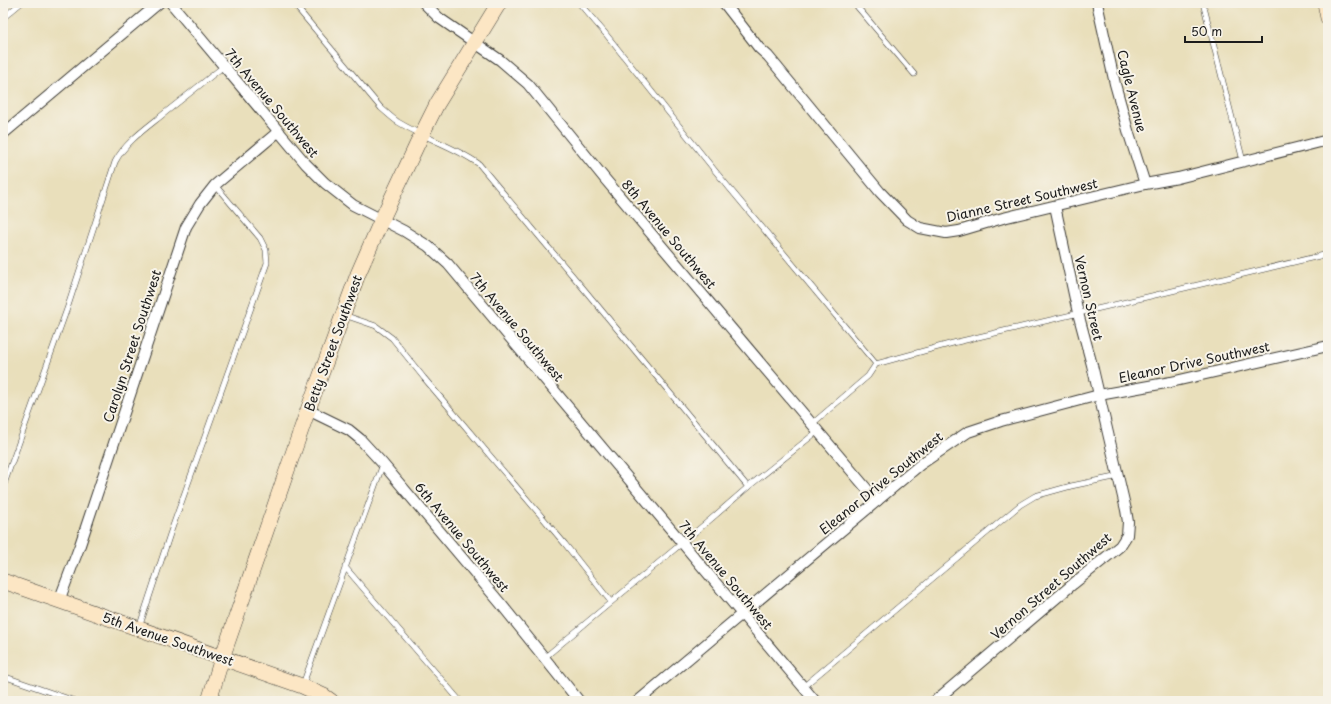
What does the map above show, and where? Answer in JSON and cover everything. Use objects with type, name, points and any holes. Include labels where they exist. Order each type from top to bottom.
[{"type":"street","points":[[3,134],[159,3]]},
{"type":"street","name":"7th Avenue Southwest","points":[[171,3],[306,164],[325,183],[353,204],[404,230],[428,246],[448,264],[814,701]]},
{"type":"street","name":"8th Avenue Southwest","points":[[424,3],[439,18],[510,67],[528,84],[610,185],[877,501]]},
{"type":"street","name":"Betty Street Southwest","points":[[209,701],[222,658],[308,410],[358,274],[422,134],[450,83],[499,3]]},
{"type":"street","name":"Dianne Street Southwest","points":[[724,3],[759,48],[768,56],[880,192],[907,220],[920,228],[946,232],[959,231],[1003,218],[1145,184],[1178,178],[1328,140]]},
{"type":"street","name":"Cagle Avenue","points":[[1097,3],[1115,84],[1145,184]]},
{"type":"street","points":[[1325,3],[1328,18]]},
{"type":"street","name":"Carolyn Street Southwest","points":[[59,601],[80,545],[181,240],[192,216],[215,185],[279,131]]},
{"type":"street","name":"Vernon Street","points":[[1055,206],[1078,313],[1099,395]]},
{"type":"street","name":"Eleanor Drive Southwest","points":[[638,701],[921,464],[968,432],[1099,395],[1171,382],[1328,346]]},
{"type":"street","name":"Vernon Street Southwest","points":[[935,701],[1120,546],[1127,535],[1128,522],[1119,476],[1099,395]]},
{"type":"street","name":"6th Avenue Southwest","points":[[308,410],[349,430],[360,438],[501,604],[579,701]]},
{"type":"street","name":"5th Avenue Southwest","points":[[3,582],[139,628],[302,686],[324,696],[331,701]]},
{"type":"lane","points":[[3,18],[21,3]]},
{"type":"lane","points":[[293,3],[381,108],[398,122],[469,156],[479,164],[584,288],[748,487]]},
{"type":"lane","points":[[579,3],[716,172],[876,364]]},
{"type":"lane","points":[[854,3],[914,74]]},
{"type":"lane","points":[[1203,3],[1243,161]]},
{"type":"lane","points":[[3,487],[68,306],[118,158],[127,145],[143,131],[224,66]]},
{"type":"lane","points":[[139,628],[170,534],[267,263],[266,250],[260,238],[215,185]]},
{"type":"lane","points":[[544,658],[748,487],[815,427],[868,376],[876,364],[953,343],[1328,254]]},
{"type":"lane","points":[[343,314],[376,326],[392,338],[424,378],[565,544],[611,602]]},
{"type":"lane","points":[[302,686],[383,464]]},
{"type":"lane","points":[[803,687],[1020,505],[1035,496],[1071,486],[1119,476]]},
{"type":"lane","points":[[345,567],[460,701]]},
{"type":"lane","points":[[3,676],[75,701]]}]
